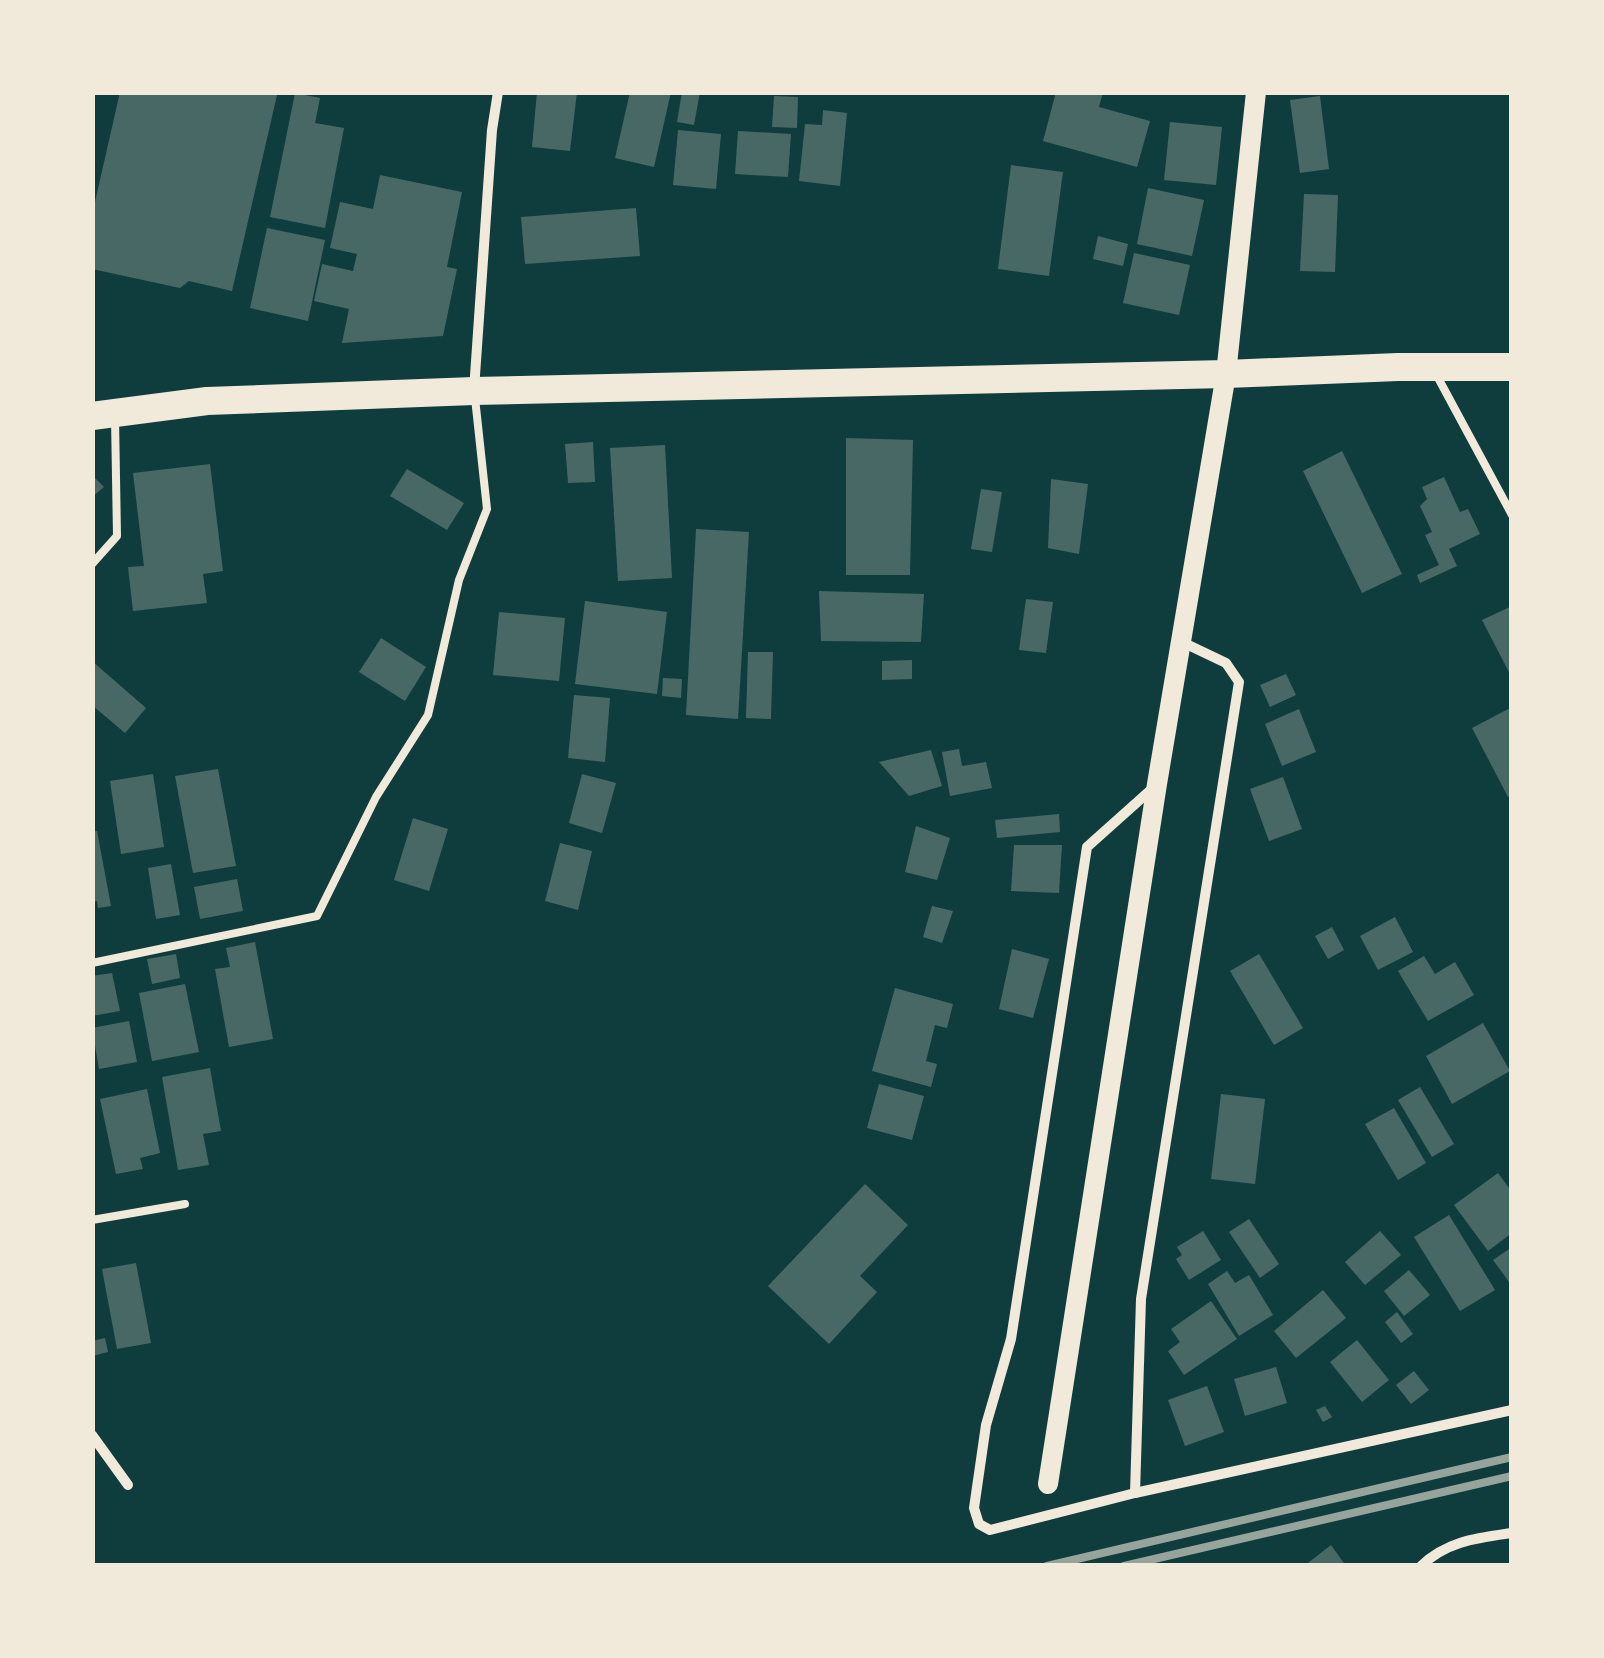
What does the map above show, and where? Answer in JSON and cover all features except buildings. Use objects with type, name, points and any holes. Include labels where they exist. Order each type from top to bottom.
[{"type":"highway","points":[[104,414],[207,401],[474,391],[1512,367]]},
{"type":"main road","points":[[1048,1484],[1226,374],[1256,92]]},
{"type":"street","points":[[474,391],[498,92]]},
{"type":"street","points":[[1135,1493],[1141,1298],[1238,682],[1226,663],[1182,642]]},
{"type":"street","points":[[1158,784],[1088,848],[1011,1339],[986,1425],[974,1508],[979,1524],[990,1530],[1135,1493],[1512,1410]]},
{"type":"street","points":[[92,1434],[128,1484]]},
{"type":"street","points":[[1421,1566],[1458,1542],[1512,1532]]},
{"type":"lane","points":[[1432,367],[1512,515]]},
{"type":"lane","points":[[92,963],[317,916],[376,797],[428,715],[459,580],[487,509],[474,391]]},
{"type":"lane","points":[[92,564],[118,536],[104,414]]},
{"type":"lane","points":[[92,1220],[185,1204]]},
{"type":"railway","points":[[1047,1566],[1512,1457]]},
{"type":"railway","points":[[1124,1566],[1512,1476]]}]
